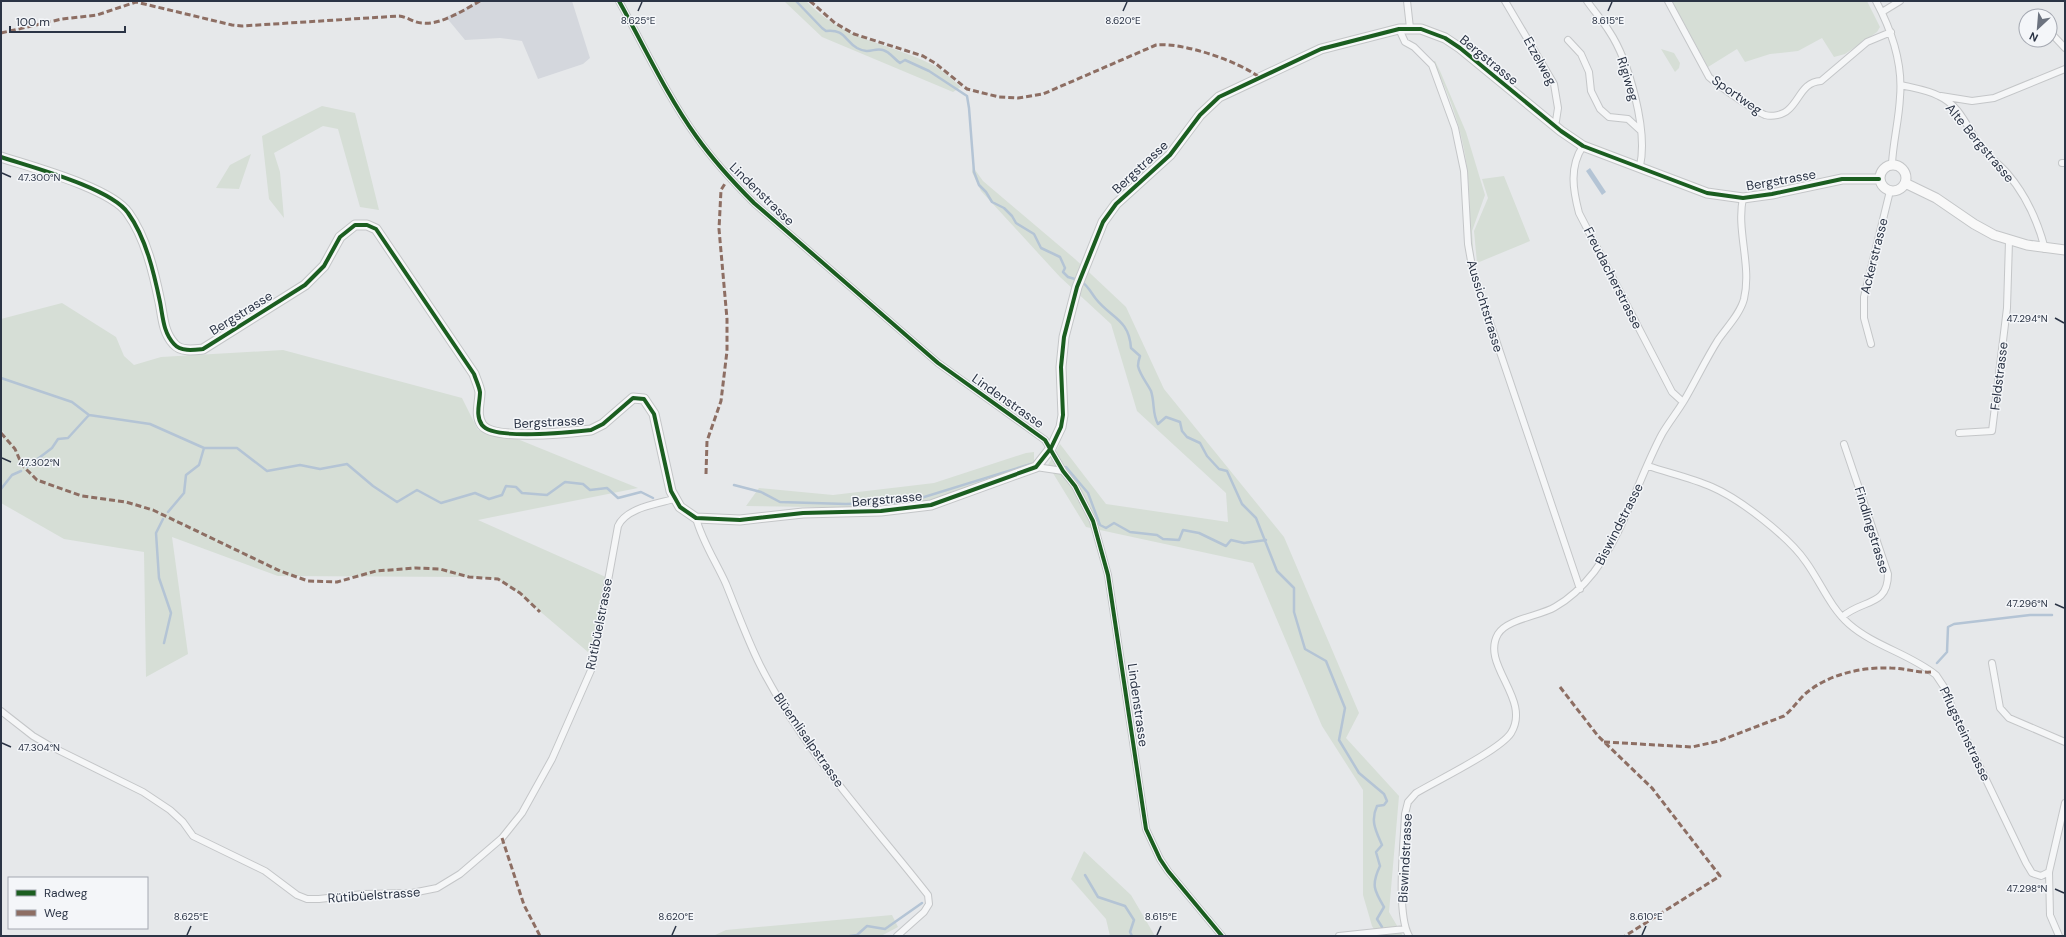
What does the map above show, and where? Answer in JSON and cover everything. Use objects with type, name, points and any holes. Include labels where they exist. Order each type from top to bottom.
[{"type":"street","name":"Lindenstrasse","points":[[619,1],[676,106],[696,136],[730,178],[754,203],[938,363],[1045,440],[1063,471],[1084,501],[1093,521],[1108,575],[1146,829],[1160,859],[1168,871],[1222,936]]},
{"type":"street","points":[[1407,1],[1410,28]]},
{"type":"street","name":"Etzelweg","points":[[1505,1],[1554,84],[1558,108],[1556,121],[1553,125]]},
{"type":"street","name":"Rigiweg","points":[[1587,1],[1610,31],[1620,52],[1631,82],[1640,130],[1642,155],[1640,166]]},
{"type":"street","name":"Sportweg","points":[[1668,1],[1709,77],[1717,84],[1765,115],[1776,116],[1786,112],[1805,87],[1813,81],[1821,81],[1867,42],[1890,32]]},
{"type":"street","points":[[1876,1],[1890,32],[1897,54],[1901,85],[1892,164]]},
{"type":"street","points":[[1882,12],[1900,1]]},
{"type":"street","name":"Bergstrasse","points":[[1,157],[95,190],[116,201],[128,212],[142,239],[152,270],[163,327],[175,345],[186,350],[203,348],[305,285],[324,266],[340,237],[356,225],[366,225],[376,229],[474,374],[480,391],[478,414],[482,426],[492,432],[509,434],[591,430],[603,424],[633,398],[644,399],[654,414],[668,481],[674,499],[680,507],[696,518],[740,520],[803,513],[881,511],[931,505],[1036,467],[1050,448],[1061,427],[1063,415],[1061,367],[1064,337],[1077,287],[1103,222],[1116,204],[1170,155],[1200,115],[1219,97],[1321,49],[1399,29],[1410,28],[1437,33],[1460,48],[1553,125],[1583,146],[1640,166],[1707,193],[1744,198],[1842,180],[1879,179]]},
{"type":"street","name":"Aussichtstrasse","points":[[1399,29],[1405,42],[1414,47],[1432,65],[1455,128],[1464,171],[1468,244],[1473,272],[1580,589]]},
{"type":"street","points":[[1568,40],[1581,54],[1589,72],[1591,91],[1600,109],[1609,117],[1628,119],[1640,130]]},
{"type":"street","points":[[2058,41],[2065,48]]},
{"type":"street","points":[[1939,96],[1972,101],[1994,98],[2065,69]]},
{"type":"street","name":"Alte Bergstrasse","points":[[1901,85],[1939,96],[1959,113],[1981,147],[2008,174],[2024,196],[2039,227],[2045,249]]},
{"type":"street","name":"Freudacherstrasse","points":[[1583,146],[1576,161],[1573,178],[1579,213],[1672,392],[1683,402]]},
{"type":"street","points":[[1892,164],[1896,164],[1904,170],[1906,174],[1905,183],[1897,190],[1890,191],[1882,186],[1879,179],[1881,171],[1892,164]]},
{"type":"street","points":[[1905,183],[1936,198],[1984,229],[2009,241],[2045,249],[2065,250]]},
{"type":"street","name":"Ackerstrasse","points":[[1871,344],[1864,318],[1864,297],[1890,191]]},
{"type":"street","name":"Biswindstrasse","points":[[1405,929],[1402,909],[1405,814],[1408,802],[1416,793],[1496,748],[1510,734],[1516,721],[1516,706],[1496,659],[1494,646],[1498,635],[1511,624],[1555,608],[1580,589],[1594,572],[1614,540],[1662,434],[1683,402],[1718,341],[1744,300],[1745,249],[1742,206],[1744,198]]},
{"type":"street","name":"Feldstrasse","points":[[1959,433],[1992,431],[2006,315],[2009,241]]},
{"type":"street","name":"Findlingstrasse","points":[[1842,617],[1854,608],[1878,599],[1884,594],[1888,584],[1888,574],[1844,444]]},
{"type":"street","name":"Pflugsteinstrasse","points":[[1648,466],[1712,487],[1728,495],[1775,528],[1794,547],[1806,562],[1842,617],[1862,634],[1910,659],[1938,678],[2026,863],[2032,873],[2041,876],[2049,872]]},
{"type":"street","points":[[1036,467],[1063,471]]},
{"type":"street","name":"Rütibüelstrasse","points":[[1,711],[33,736],[50,746],[143,792],[170,810],[183,822],[193,836],[265,871],[297,895],[307,899],[319,899],[363,894],[418,892],[437,888],[460,874],[502,838],[522,813],[552,759],[592,668],[612,556],[618,526],[621,520],[638,510],[674,499]]},
{"type":"street","name":"Blüemlisalpstrasse","points":[[696,518],[699,530],[722,576],[760,665],[785,708],[830,773],[928,895],[930,904],[924,912],[897,936]]},
{"type":"street","points":[[1992,663],[2000,708],[2009,718],[2065,742]]},
{"type":"street","points":[[2060,936],[2050,915],[2049,872],[2065,803]]},
{"type":"street","points":[[1339,936],[1405,929],[1409,936]]},
{"type":"shaded area","points":[[480,1],[572,1],[590,58],[583,64],[538,79],[522,41],[500,38],[465,40],[446,17]]},
{"type":"shaded area","points":[[784,1],[806,1],[821,15],[836,25],[851,33],[933,65],[944,72],[961,87],[953,92],[822,37]]},
{"type":"shaded area","points":[[1672,1],[1867,1],[1880,27],[1877,32],[1845,54],[1834,57],[1822,38],[1798,51],[1770,54],[1745,62],[1737,49],[1708,67]]},
{"type":"shaded area","points":[[1661,49],[1674,53],[1680,63],[1679,68],[1675,72]]},
{"type":"shaded area","points":[[1432,61],[1435,61],[1440,71],[1466,132],[1485,195],[1472,231],[1474,264],[1471,242],[1470,200],[1464,148],[1451,103]]},
{"type":"shaded area","points":[[322,106],[355,113],[379,210],[360,207],[338,129],[323,126],[274,153],[280,172],[284,218],[269,199],[262,136]]},
{"type":"shaded area","points":[[251,154],[239,189],[216,188],[230,165]]},
{"type":"shaded area","points":[[973,167],[983,181],[1075,259],[1126,307],[1164,389],[1284,537],[1359,713],[1346,738],[1399,796],[1389,912],[1403,936],[1367,936],[1376,932],[1372,926],[1363,895],[1363,790],[1322,726],[1253,563],[1086,527],[1048,465],[1060,444],[1106,504],[1228,522],[1226,493],[1137,411],[1111,324],[1060,277],[981,191],[972,172]]},
{"type":"shaded area","points":[[1504,176],[1530,241],[1477,263],[1474,231],[1488,198],[1482,179]]},
{"type":"shaded area","points":[[62,303],[116,337],[124,356],[134,365],[161,357],[283,350],[462,398],[478,430],[510,436],[638,488],[478,520],[608,578],[595,658],[516,591],[498,579],[469,577],[278,576],[172,537],[188,654],[146,677],[144,552],[64,539],[1,503],[1,446],[4,432],[1,431],[1,319]]},
{"type":"shaded area","points":[[1034,452],[1034,468],[955,497],[891,508],[746,506],[759,488],[833,495],[934,483],[1026,453]]},
{"type":"shaded area","points":[[1084,851],[1131,895],[1155,936],[1110,936],[1106,919],[1071,879]]},
{"type":"shaded area","points":[[892,915],[898,927],[881,936],[713,936],[726,930]]},
{"type":"water","points":[[1590,168],[1606,192],[1602,195],[1586,171]]},
{"type":"waterway","points":[[796,1],[826,31],[841,33],[853,45],[861,50],[869,51],[880,49],[888,52],[900,63],[905,60],[929,71],[967,96],[974,172],[979,185],[986,192],[992,202],[1004,208],[1012,216],[1016,223],[1034,234],[1041,248],[1060,257],[1065,268],[1063,272],[1068,277],[1078,280]]},
{"type":"waterway","points":[[1082,282],[1127,331],[1130,338],[1131,348],[1140,356],[1138,366],[1151,391],[1155,416],[1158,424],[1166,417],[1180,422],[1182,431],[1187,437],[1200,443],[1207,456],[1219,469],[1227,471],[1242,504],[1256,518],[1277,571],[1294,588],[1294,612],[1305,649],[1326,661],[1345,708],[1339,740],[1359,773],[1384,794],[1387,801],[1384,805],[1377,806],[1374,816],[1375,826],[1382,845],[1376,852],[1380,866],[1375,878],[1376,892],[1384,907],[1377,919],[1382,927]]},
{"type":"waterway","points":[[1,378],[72,402],[89,415],[150,424],[204,448],[237,448],[267,471],[300,465],[320,469],[347,464],[373,486],[397,502],[417,490],[441,503],[475,493],[489,499],[502,495],[506,486],[516,487],[522,493],[547,495],[565,482],[583,484],[590,490],[607,488],[618,498],[641,492],[653,498]]},
{"type":"waterway","points":[[27,467],[52,448],[58,439],[68,438],[89,415]]},
{"type":"waterway","points":[[168,512],[184,493],[186,475],[199,465],[204,448]]},
{"type":"waterway","points":[[734,485],[761,492],[780,502],[846,504],[908,502],[1031,464]]},
{"type":"waterway","points":[[1066,467],[1088,493],[1100,525],[1106,528],[1114,523],[1130,532],[1157,535],[1163,539],[1179,540],[1183,530],[1199,533],[1226,546],[1231,540],[1244,543],[1266,540]]},
{"type":"waterway","points":[[1,489],[12,475],[21,471]]},
{"type":"waterway","points":[[163,519],[156,533],[159,578],[171,613],[164,643]]},
{"type":"waterway","points":[[1937,663],[1947,652],[1948,627],[1954,624],[2030,615],[2052,615]]},
{"type":"waterway","points":[[1085,875],[1098,897],[1125,906],[1134,920],[1130,932],[1132,936]]},
{"type":"waterway","points":[[850,936],[857,935],[867,926],[885,929],[922,903]]},
{"type":"marked path","points":[[1,33],[62,19],[97,15],[136,2],[232,25],[242,26],[399,16],[420,23],[430,23],[452,16],[480,1]]},
{"type":"marked path","points":[[810,1],[835,23],[854,34],[923,56],[935,63],[967,89],[999,97],[1018,98],[1043,94],[1156,45],[1180,46],[1209,54],[1238,65],[1259,77]]},
{"type":"marked path","points":[[706,474],[707,441],[721,401],[727,351],[727,319],[719,229],[721,190],[726,182]]},
{"type":"marked path","points":[[1,433],[15,449],[22,465],[37,480],[82,496],[126,502],[153,510],[280,571],[308,581],[337,582],[376,571],[416,568],[440,569],[469,577],[498,579],[520,593],[540,612]]},
{"type":"marked path","points":[[1604,742],[1692,747],[1719,741],[1784,716],[1810,690],[1839,675],[1860,670],[1881,668],[1931,672]]},
{"type":"marked path","points":[[1560,687],[1598,736],[1652,788],[1720,876],[1625,936]]},
{"type":"marked path","points":[[502,838],[524,905],[540,936]]},
{"type":"cycle path","points":[[619,1],[665,87],[685,120],[709,154],[738,187],[754,203],[938,363],[1045,440],[1063,471],[1075,486],[1093,521],[1108,575],[1146,829],[1160,859],[1168,871],[1222,936]]},
{"type":"cycle path","points":[[1,157],[69,179],[88,187],[119,204],[128,213],[140,233],[144,244],[158,291],[164,324],[170,339],[177,347],[184,349],[203,349],[305,285],[324,266],[340,237],[355,225],[367,225],[376,229],[474,374],[480,392],[478,413],[482,425],[489,430],[501,433],[517,434],[551,434],[591,430],[603,424],[633,398],[644,399],[654,414],[671,491],[680,507],[696,518],[740,520],[803,513],[881,511],[931,505],[1036,467],[1051,448],[1061,427],[1063,415],[1061,367],[1064,337],[1077,287],[1103,222],[1116,204],[1170,155],[1200,115],[1219,97],[1321,49],[1399,29],[1421,29],[1445,38],[1460,48],[1561,131],[1583,146],[1707,193],[1743,198],[1772,194],[1842,179],[1879,179]]}]
